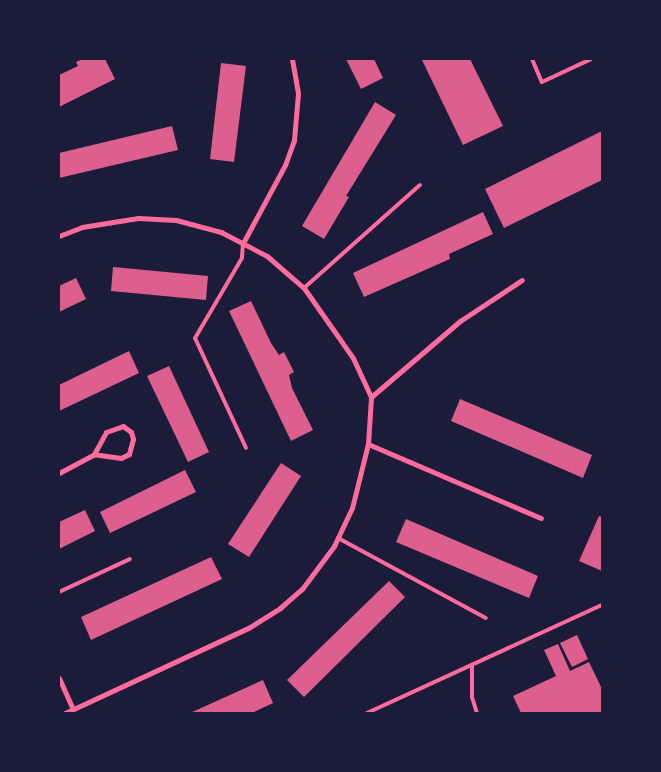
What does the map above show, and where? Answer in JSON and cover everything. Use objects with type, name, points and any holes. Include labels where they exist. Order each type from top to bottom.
[{"type":"street","points":[[243,243],[284,165],[294,140],[298,94],[292,59]]},
{"type":"street","points":[[59,236],[91,225],[138,218],[194,223],[243,243],[267,256],[304,288],[353,358],[371,397],[368,444],[352,508],[338,538],[317,571],[280,608],[250,627],[64,713]]},
{"type":"street","points":[[371,397],[460,321],[522,280]]},
{"type":"street","points":[[59,474],[94,454],[106,432],[123,426],[131,432],[133,439],[129,454],[121,458],[94,454]]},
{"type":"street","points":[[368,444],[541,518]]},
{"type":"street","points":[[59,678],[73,709]]},
{"type":"lane","points":[[532,59],[542,82],[591,59]]},
{"type":"lane","points":[[304,288],[420,185]]},
{"type":"lane","points":[[243,243],[242,258],[195,338],[246,448]]},
{"type":"lane","points":[[338,538],[486,618]]},
{"type":"lane","points":[[59,592],[130,559]]},
{"type":"lane","points":[[367,713],[602,605]]},
{"type":"lane","points":[[472,665],[472,697],[477,713]]},
{"type":"building","points":[[83,59],[105,59],[115,79],[59,107],[59,75],[78,66],[76,62]]},
{"type":"building","points":[[346,59],[374,59],[383,78],[361,89]]},
{"type":"building","points":[[470,59],[503,126],[463,145],[422,60]]},
{"type":"building","points":[[221,63],[246,66],[234,162],[210,159]]},
{"type":"building","points":[[375,102],[396,115],[346,196],[349,197],[324,239],[302,226]]},
{"type":"building","points":[[172,126],[178,150],[59,178],[59,153]]},
{"type":"building","points":[[602,131],[602,180],[504,228],[485,189]]},
{"type":"building","points":[[483,212],[493,234],[449,254],[450,259],[364,297],[353,273]]},
{"type":"building","points":[[113,267],[208,276],[206,300],[111,291]]},
{"type":"building","points":[[76,278],[86,299],[59,312],[59,286]]},
{"type":"building","points":[[251,301],[271,343],[279,355],[284,352],[294,372],[289,375],[292,388],[313,430],[291,441],[229,311]]},
{"type":"building","points":[[129,351],[139,373],[59,411],[59,385]]},
{"type":"building","points":[[169,366],[209,452],[188,462],[147,376]]},
{"type":"building","points":[[460,399],[592,455],[583,478],[451,421]]},
{"type":"building","points":[[281,463],[301,476],[249,557],[228,544]]},
{"type":"building","points":[[185,470],[196,492],[110,533],[100,512]]},
{"type":"building","points":[[85,510],[95,531],[59,549],[59,522]]},
{"type":"building","points":[[599,516],[602,517],[602,571],[579,561]]},
{"type":"building","points":[[406,519],[538,576],[529,598],[396,542]]},
{"type":"building","points":[[211,557],[222,579],[91,640],[81,617]]},
{"type":"building","points":[[389,581],[405,597],[304,697],[287,680]]},
{"type":"building","points":[[577,635],[588,659],[572,667],[560,643]]},
{"type":"building","points":[[558,644],[570,671],[589,662],[602,689],[602,713],[521,713],[513,696],[556,676],[544,650]]},
{"type":"building","points":[[263,680],[273,703],[254,712],[190,713]]}]
